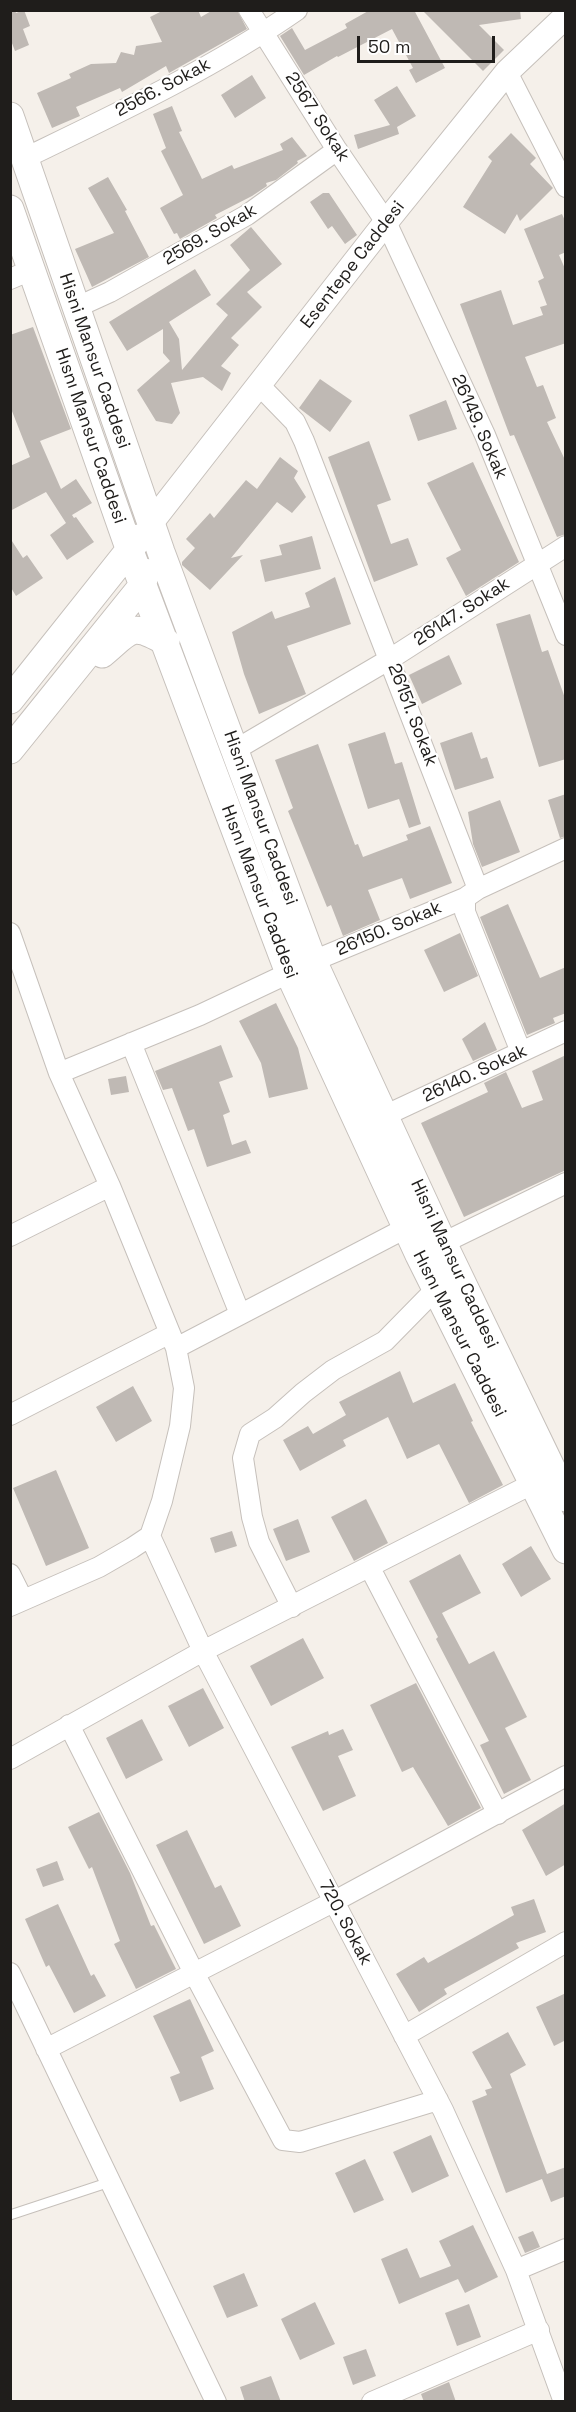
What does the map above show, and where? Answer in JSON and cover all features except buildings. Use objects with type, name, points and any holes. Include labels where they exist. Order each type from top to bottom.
[{"type":"main road","name":"Hisni Mansur Caddesi","points":[[10,116],[151,523],[313,961],[551,1475],[566,1498]]},
{"type":"main road","name":"Hısnı Mansur Caddesi","points":[[10,209],[21,274],[166,642],[289,973],[436,1289],[551,1475],[566,1550]]},
{"type":"main road","name":"Esentepe Caddesi","points":[[13,691],[151,523]]},
{"type":"main road","points":[[10,750],[143,585],[151,523]]},
{"type":"main road","points":[[54,697],[128,632],[146,630],[166,642]]},
{"type":"street","name":"2567. Sokak","points":[[249,10],[337,150],[386,222]]},
{"type":"street","name":"2566. Sokak","points":[[25,158],[104,120],[263,34],[297,10]]},
{"type":"street","name":"Esentepe Caddesi","points":[[151,523],[386,222],[507,72],[566,16]]},
{"type":"street","points":[[507,72],[566,187]]},
{"type":"street","name":"2569. Sokak","points":[[75,308],[110,292],[247,215],[337,150]]},
{"type":"street","name":"26149. Sokak","points":[[386,222],[484,435],[566,634]]},
{"type":"street","name":"26151. Sokak","points":[[259,385],[295,423],[304,441],[390,658],[471,893],[465,912],[521,1052]]},
{"type":"street","name":"26147. Sokak","points":[[235,750],[390,658],[566,546]]},
{"type":"street","name":"26150. Sokak","points":[[313,961],[471,893],[566,848]]},
{"type":"street","points":[[10,933],[59,1073],[110,1186],[173,1340],[184,1388],[183,1410],[162,1501],[150,1536],[99,1567],[17,1603],[10,1574]]},
{"type":"street","points":[[59,1073],[200,1015],[289,973]]},
{"type":"street","name":"26140. Sokak","points":[[384,1116],[566,1031]]},
{"type":"street","points":[[131,1043],[240,1314]]},
{"type":"street","points":[[443,1243],[566,1183]]},
{"type":"street","points":[[10,1236],[110,1186]]},
{"type":"street","points":[[10,1415],[173,1340],[240,1314],[406,1228]]},
{"type":"street","points":[[292,1607],[259,1542],[252,1517],[243,1458],[250,1434],[275,1418],[333,1370],[385,1341],[436,1289]]},
{"type":"street","points":[[10,1759],[202,1651],[551,1475]]},
{"type":"street","name":"720. Sokak","points":[[150,1536],[202,1651],[438,2100],[516,2270],[564,2402]]},
{"type":"street","points":[[370,1568],[498,1814]]},
{"type":"street","points":[[69,1725],[194,1973],[283,2140],[300,2142],[438,2100]]},
{"type":"street","points":[[46,2049],[333,1902],[566,1776]]},
{"type":"street","points":[[404,2036],[564,1946]]},
{"type":"street","points":[[10,1972],[216,2402]]},
{"type":"street","points":[[516,2270],[566,2249]]},
{"type":"street","points":[[372,2402],[539,2330]]},
{"type":"lane","points":[[10,2215],[110,2182]]}]
